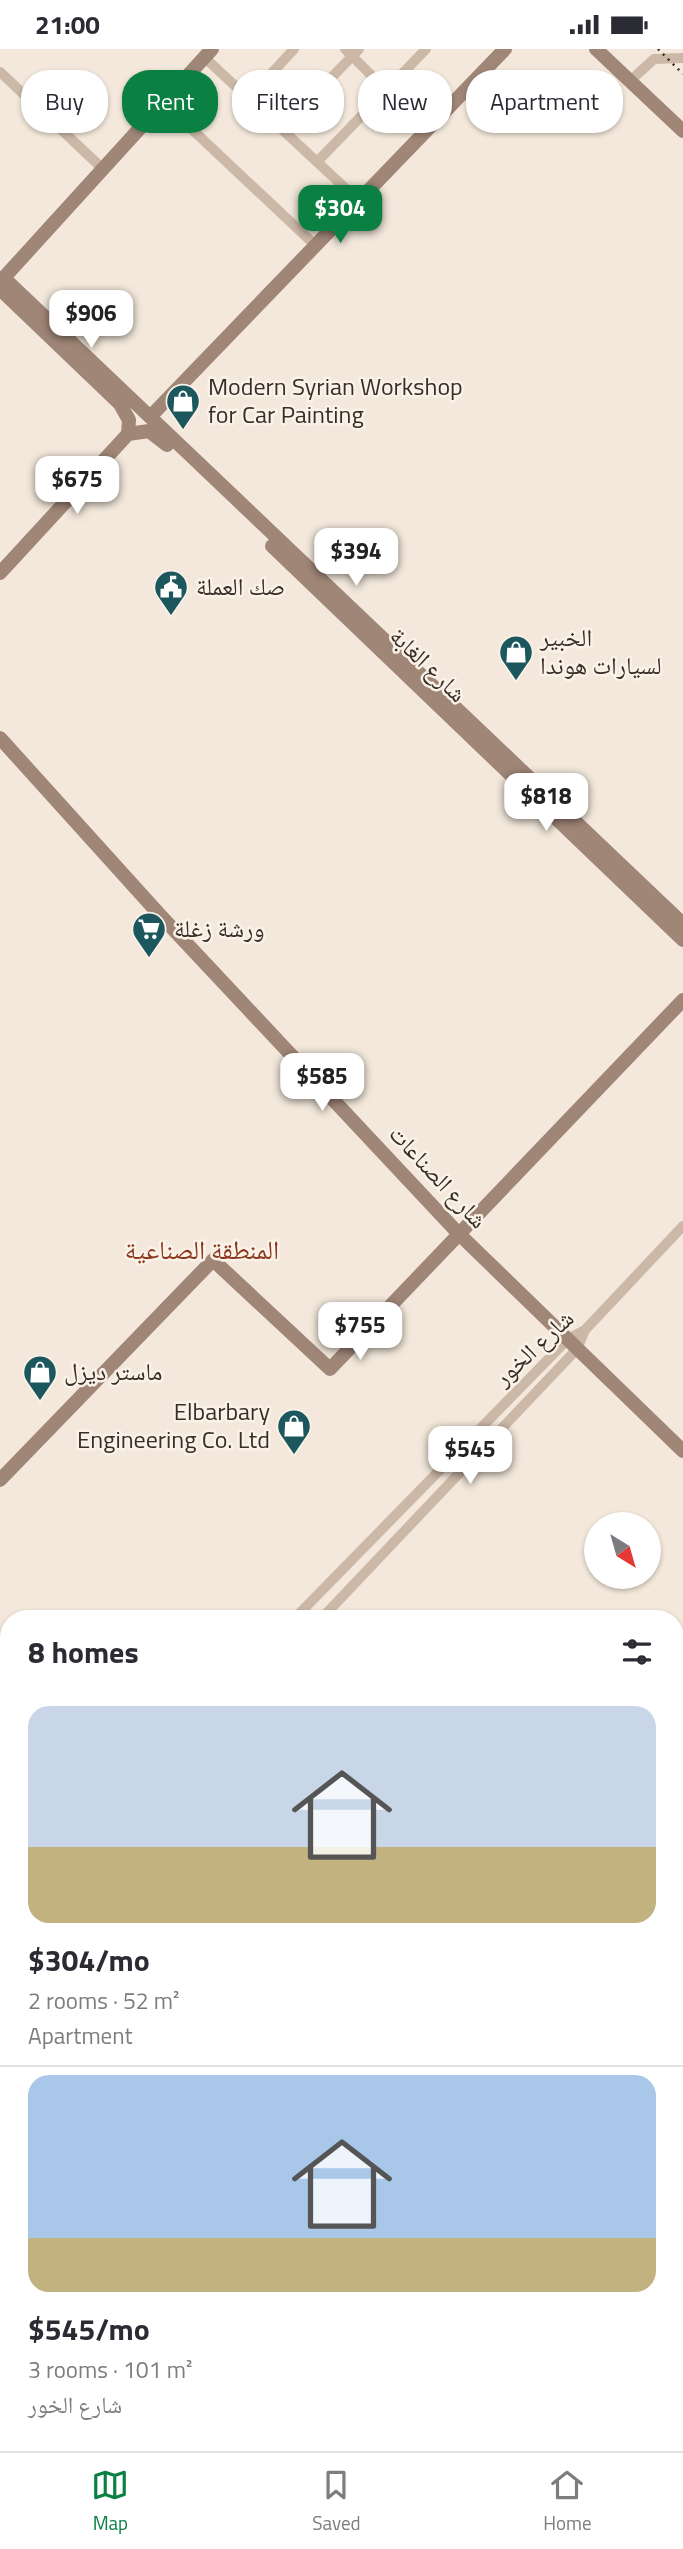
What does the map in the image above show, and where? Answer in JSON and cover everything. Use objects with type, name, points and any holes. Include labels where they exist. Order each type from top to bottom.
[{"type":"street","points":[[275,70],[294,49]]},
{"type":"street","points":[[406,70],[426,49]]},
{"type":"street","points":[[596,49],[683,131]]},
{"type":"street","points":[[335,70],[352,51],[368,70]]},
{"type":"street","points":[[452,101],[498,51]]},
{"type":"street","points":[[193,70],[208,53],[232,81]]},
{"type":"street","points":[[630,81],[654,59],[683,58]]},
{"type":"street","points":[[0,72],[104,170]]},
{"type":"street","points":[[317,162],[358,120]]},
{"type":"street","points":[[1,283],[137,133]]},
{"type":"street","points":[[195,133],[315,245]]},
{"type":"street","points":[[286,133],[358,200]]},
{"type":"street","points":[[150,417],[423,133]]},
{"type":"street","points":[[22,258],[20,280],[28,299]]},
{"type":"street","name":"شارع الغابة","points":[[1,283],[150,417],[683,924]]},
{"type":"street","name":"شارع الغابة","points":[[1,283],[28,299],[81,357],[125,410],[129,420],[128,434],[149,431],[162,440],[683,940]]},
{"type":"street","points":[[0,573],[128,434]]},
{"type":"street","name":"شارع الصناعات","points":[[0,737],[159,914],[458,1233],[683,1451]]},
{"type":"street","points":[[0,1480],[213,1260],[330,1369],[683,1000]]},
{"type":"street","name":"شارع الخور","points":[[303,1610],[573,1344],[683,1226]]},
{"type":"street","points":[[330,1610],[391,1548],[573,1344]]},
{"type":"street","points":[[378,1535],[391,1548]]},
{"type":"railway","points":[[658,49],[683,74]]},
{"type":"place","name":"Modern Syrian Workshop for Car Painting","points":[[183,431]]},
{"type":"place","name":"صك العملة","points":[[171,617]]},
{"type":"place","name":"الخبير لسيارات هوندا","points":[[516,682]]},
{"type":"place","name":"ورشة زغلة","points":[[149,959]]},
{"type":"place","name":"ماستر ديزل","points":[[40,1402]]},
{"type":"place","name":"Elbarbary Engineering Co. Ltd","points":[[294,1456]]},
{"type":"district","name":"المنطقة الصناعية","points":[[202,1250]]}]
